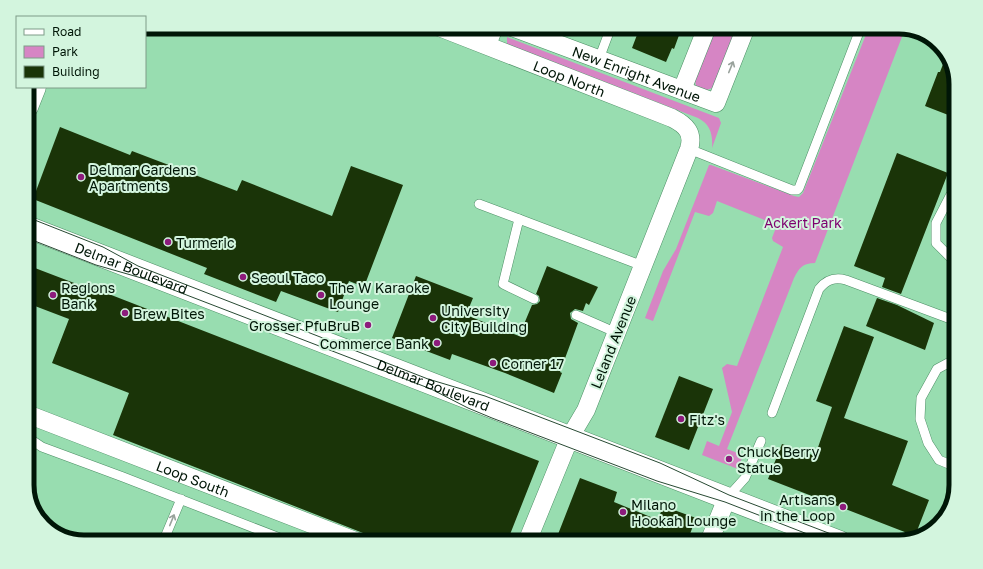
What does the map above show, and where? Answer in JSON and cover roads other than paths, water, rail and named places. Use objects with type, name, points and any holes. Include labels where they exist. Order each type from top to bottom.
[{"type":"main road","name":"Delmar Boulevard","points":[[34,230],[178,287],[822,535]]},
{"type":"street","name":"Loop North","points":[[457,34],[672,118],[682,123],[689,130],[690,144]]},
{"type":"street","points":[[487,46],[491,34]]},
{"type":"street","name":"New Enright Avenue","points":[[531,34],[716,103],[743,34]]},
{"type":"street","points":[[682,90],[704,34]]},
{"type":"street","name":"Leland Avenue","points":[[529,535],[570,437],[586,410],[690,144]]},
{"type":"street","name":"Loop South","points":[[34,417],[340,535]]},
{"type":"street","points":[[712,535],[727,498]]},
{"type":"lane","points":[[599,59],[608,34]]},
{"type":"lane","points":[[690,144],[792,190],[797,190],[858,34]]},
{"type":"lane","points":[[949,198],[936,223],[936,243],[949,256]]},
{"type":"lane","points":[[479,204],[643,266]]},
{"type":"lane","points":[[519,219],[503,284],[534,299]]},
{"type":"lane","points":[[772,413],[819,288],[830,279],[837,278],[846,280],[949,318]]},
{"type":"lane","points":[[576,315],[616,333]]},
{"type":"lane","points":[[949,363],[937,369],[921,398],[920,419],[928,443],[939,460],[949,464]]},
{"type":"lane","points":[[727,498],[745,478],[761,441]]},
{"type":"lane","points":[[34,442],[42,447],[272,535]]},
{"type":"lane","points":[[167,535],[181,499]]},
{"type":"tram line","points":[[34,220],[103,247],[138,266],[428,379],[485,396],[660,463],[729,495],[834,535]]},
{"type":"tram line","points":[[34,241],[96,265],[145,279],[431,389],[468,408],[492,418],[657,481],[725,502],[810,535]]},
{"type":"place","name":"Delmar Gardens Apartments","points":[[81,177]]},
{"type":"place","name":"Turmeric","points":[[168,242]]},
{"type":"place","name":"Seoul Taco","points":[[243,277]]},
{"type":"place","name":"Regions Bank","points":[[53,295]]},
{"type":"place","name":"The W Karaoke Lounge","points":[[321,295]]},
{"type":"place","name":"Brew Bites","points":[[125,313]]},
{"type":"place","name":"University City Building","points":[[433,318]]},
{"type":"place","name":"Grosser PfuBruB","points":[[368,325]]},
{"type":"place","name":"Commerce Bank","points":[[437,343]]},
{"type":"place","name":"Corner 17","points":[[493,363]]},
{"type":"place","name":"Fitz's","points":[[681,419]]},
{"type":"place","name":"Chuck Berry Statue","points":[[729,459]]},
{"type":"place","name":"Artisans in the Loop","points":[[843,507]]},
{"type":"place","name":"Milano Hookah Lounge","points":[[623,512]]},
{"type":"park label","name":"Ackert Park","points":[[803,222]]}]
